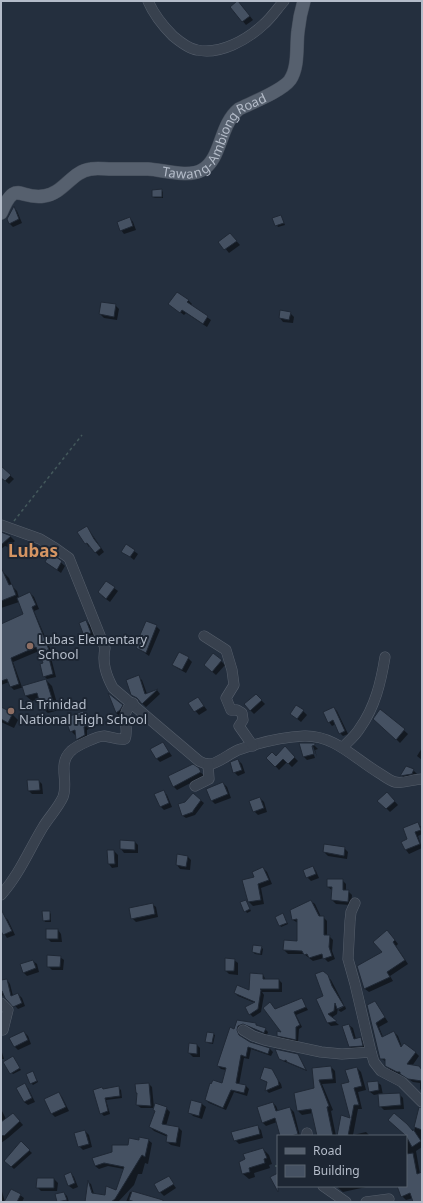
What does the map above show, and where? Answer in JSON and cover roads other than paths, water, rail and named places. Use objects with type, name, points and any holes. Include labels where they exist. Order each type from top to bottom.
[{"type":"main road","name":"Tawang-Ambiong Road","points":[[1,213],[11,194],[17,192],[33,196],[45,196],[58,190],[78,174],[90,169],[147,169],[193,174],[203,170],[210,164],[214,157],[229,120],[234,113],[274,91],[290,80],[294,70],[298,32],[304,1]]},
{"type":"street","points":[[148,1],[152,11],[164,27],[177,40],[195,50],[208,52],[227,46],[249,36],[264,24],[284,1]]},
{"type":"street","points":[[5,526],[40,539],[69,558],[105,648],[103,659],[107,677],[113,688],[133,703],[199,761],[208,764],[217,762],[236,751],[279,738],[304,736],[324,738],[343,747],[364,764],[394,782],[422,779]]},
{"type":"street","points":[[204,636],[226,650],[234,684],[226,698],[230,710],[237,710],[242,713],[243,720],[239,726],[253,746]]},
{"type":"street","points":[[343,747],[360,729],[374,702],[382,677],[385,657]]},
{"type":"street","points":[[1,894],[12,882],[49,816],[57,808],[63,796],[65,785],[63,768],[65,758],[71,750],[102,736],[125,739],[126,711],[133,703]]},
{"type":"street","points":[[195,786],[209,779],[208,764]]},
{"type":"street","points":[[355,903],[351,912],[348,959],[374,1062],[381,1071],[402,1082],[422,1102]]},
{"type":"street","points":[[1,1003],[8,1010],[3,1030]]},
{"type":"street","points":[[243,1030],[252,1036],[265,1040],[321,1052],[342,1054],[371,1052]]},
{"type":"street","points":[[324,1187],[346,1202]]},
{"type":"street","points":[[366,1202],[389,1199]]},
{"type":"place","name":"Lubas Elementary School","points":[[30,646]]},
{"type":"place","name":"La Trinidad National High School","points":[[11,711]]},
{"type":"district","name":"Lubas","points":[[33,550]]}]
